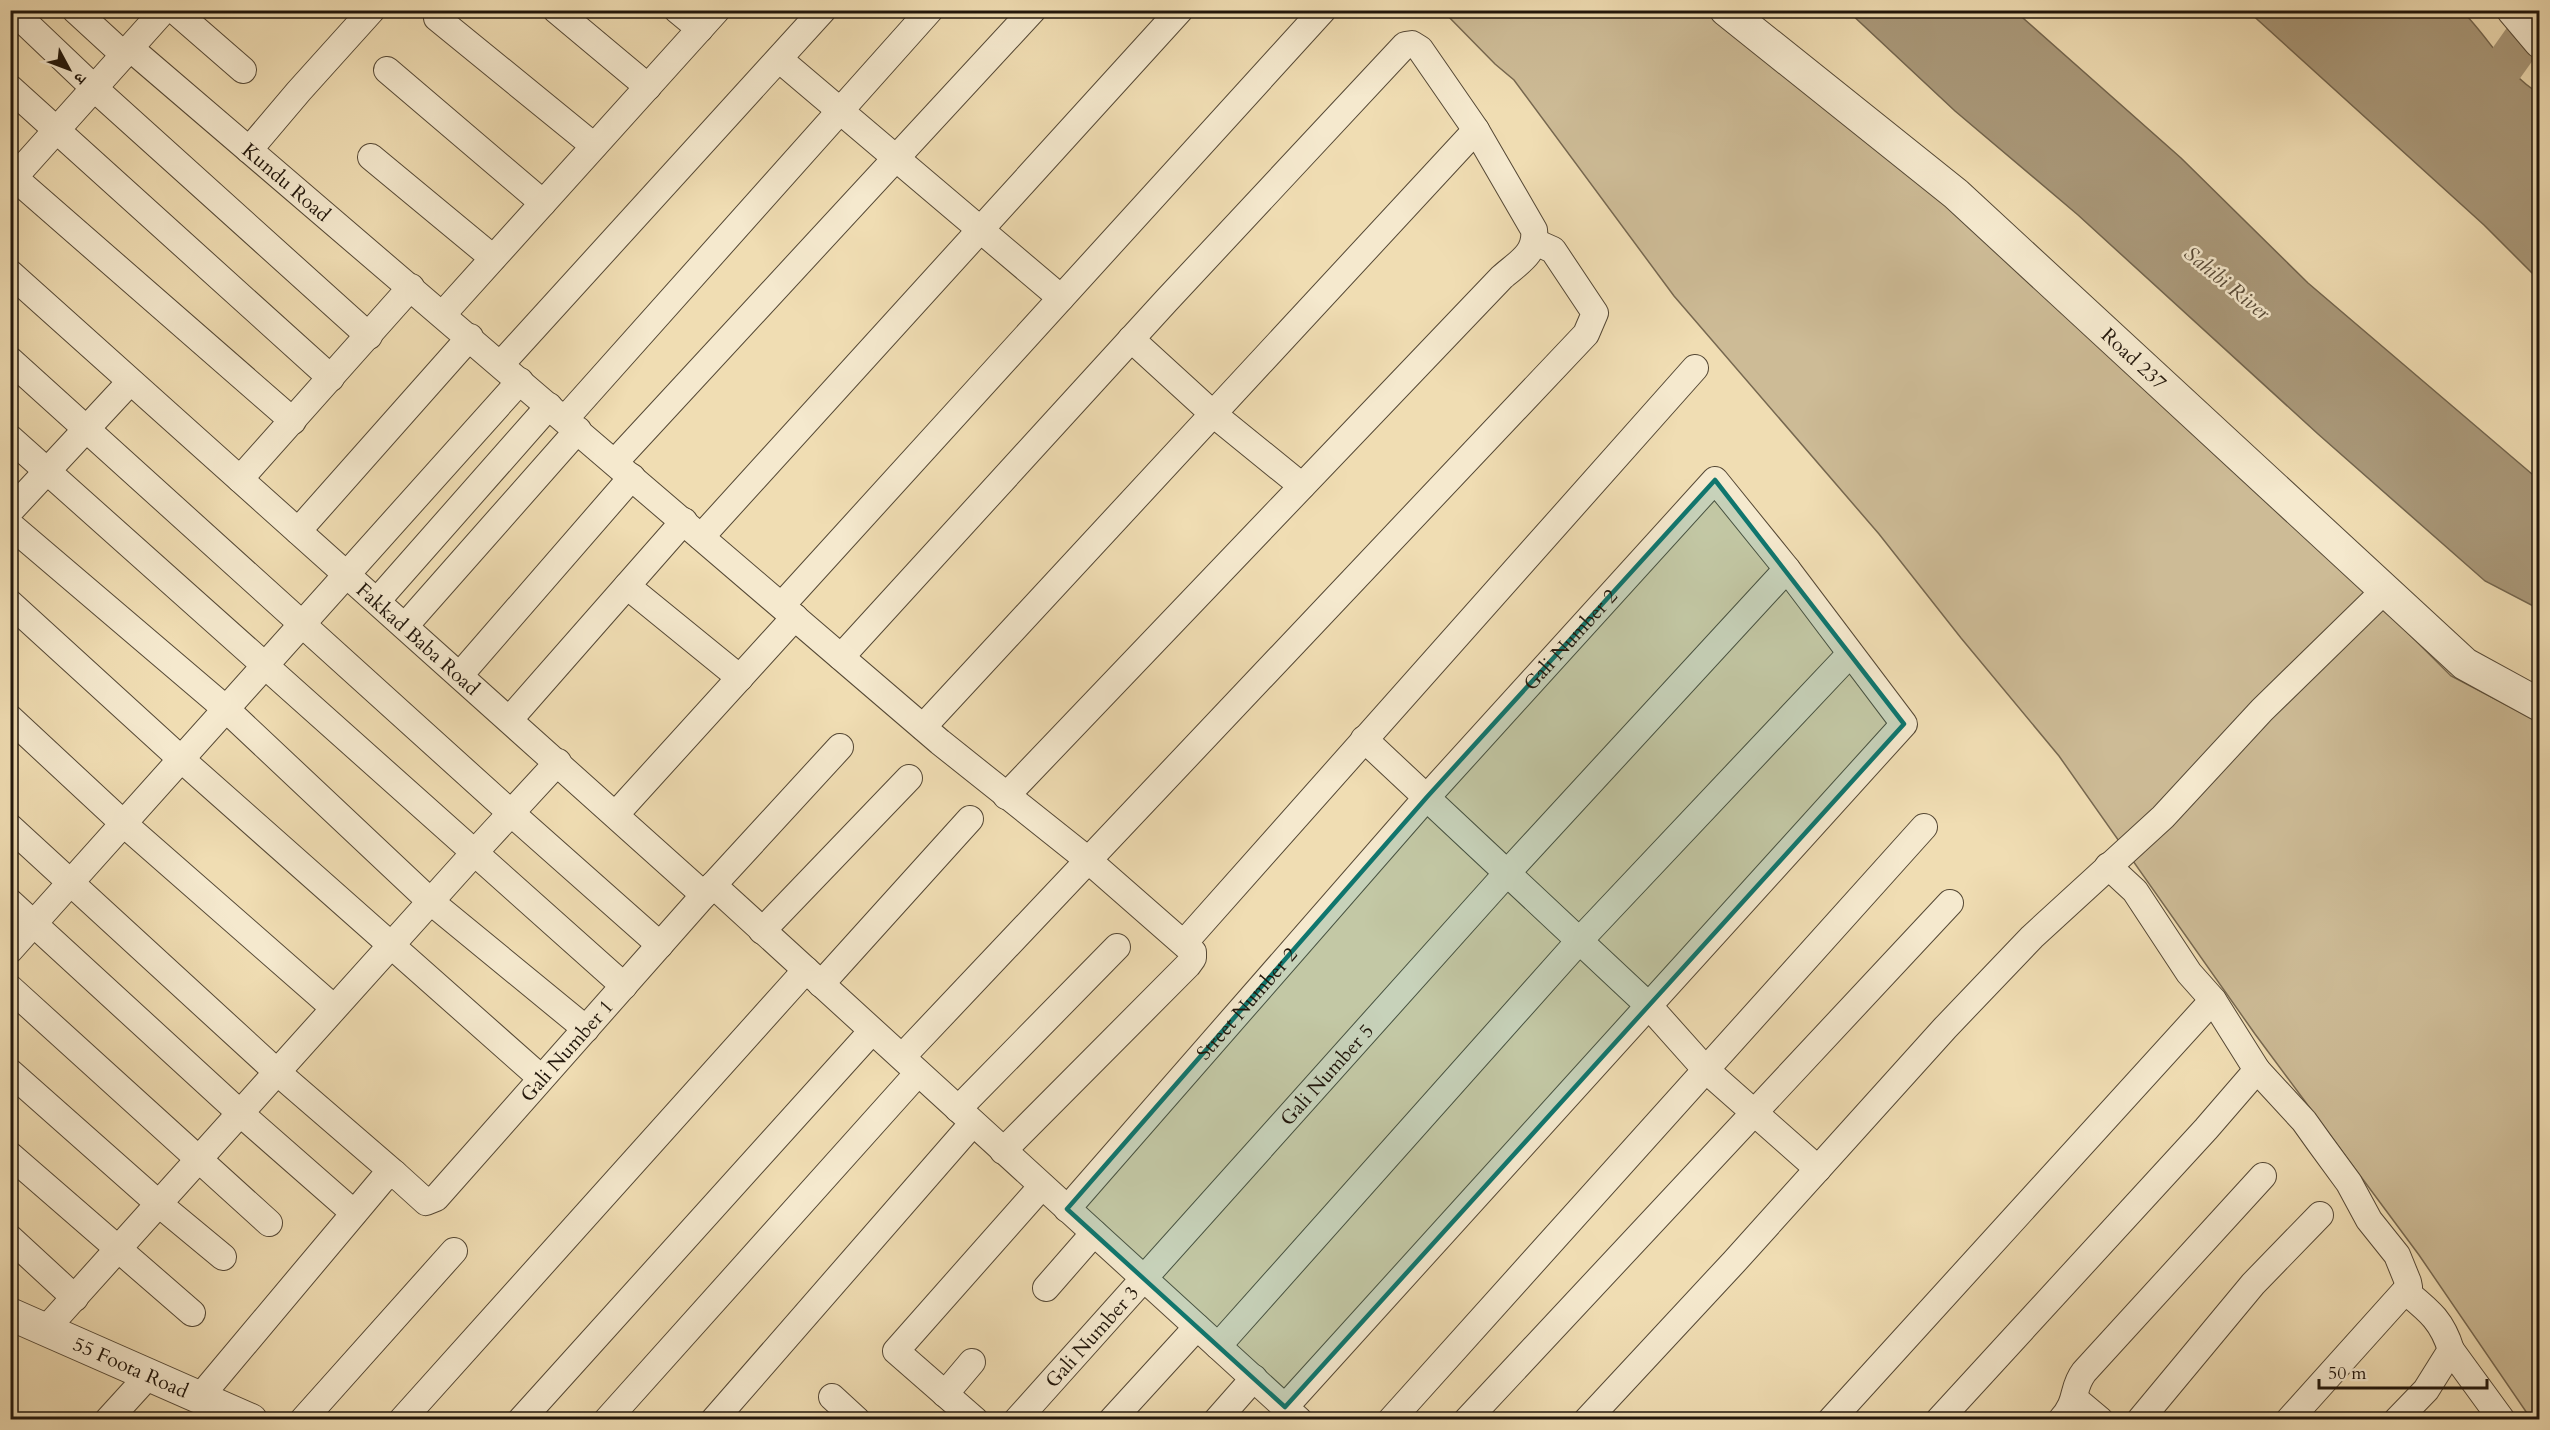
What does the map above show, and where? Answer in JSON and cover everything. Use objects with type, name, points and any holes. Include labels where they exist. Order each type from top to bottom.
[{"type":"street","points":[[12,10],[94,88],[369,336]]},
{"type":"street","name":"Kundu Road","points":[[75,10],[249,150],[923,727],[1088,860],[1184,943]]},
{"type":"street","points":[[164,10],[12,178],[293,421]]},
{"type":"street","points":[[174,10],[243,70]]},
{"type":"street","points":[[249,150],[372,10]]},
{"type":"street","points":[[556,10],[648,87]]},
{"type":"street","points":[[677,10],[700,29]]},
{"type":"street","points":[[442,314],[717,10]]},
{"type":"street","points":[[501,364],[823,10]]},
{"type":"street","points":[[377,601],[564,418],[930,10]]},
{"type":"street","points":[[460,675],[623,470],[896,158],[1033,10]]},
{"type":"street","points":[[510,719],[627,586],[692,529],[981,229],[1180,10]]},
{"type":"street","points":[[616,814],[740,678],[788,611],[1061,298],[1323,10]]},
{"type":"street","name":"Road 237","points":[[1726,10],[1956,194],[2465,664],[2540,705]]},
{"type":"street","points":[[2514,12],[2540,42]]},
{"type":"street","points":[[437,18],[594,146]]},
{"type":"street","points":[[841,657],[1131,339],[1405,45],[1412,44],[1420,49],[1476,130],[1534,230],[1535,242],[1531,251],[1502,277],[1006,796]]},
{"type":"street","points":[[779,59],[1061,298]]},
{"type":"street","points":[[387,70],[543,203]]},
{"type":"street","points":[[10,88],[331,378]]},
{"type":"street","points":[[923,727],[1476,130]]},
{"type":"street","points":[[371,157],[494,258]]},
{"type":"street","points":[[607,1419],[910,1064],[1088,860],[1586,334],[1595,313],[1553,250],[1535,242]]},
{"type":"street","name":"Fakkad Baba Road","points":[[10,273],[616,814],[762,930],[1292,1413]]},
{"type":"street","points":[[240,479],[411,287]]},
{"type":"street","points":[[298,531],[470,337]]},
{"type":"street","points":[[1131,339],[1212,413],[1302,486]]},
{"type":"street","points":[[10,360],[660,945]]},
{"type":"street","points":[[1004,1151],[1188,965],[1193,958],[1193,952],[1184,943],[1695,368]]},
{"type":"street","points":[[10,950],[520,381]]},
{"type":"street","points":[[10,511],[130,382]]},
{"type":"street","points":[[405,626],[564,418]]},
{"type":"street","points":[[10,438],[624,986]]},
{"type":"street","name":"Gali Number 2","points":[[1427,797],[1715,480],[1787,569]]},
{"type":"street","points":[[10,525],[226,709],[430,901],[586,1029]]},
{"type":"street","points":[[1292,1413],[1648,1005],[1904,723],[1787,569]]},
{"type":"street","name":"Gali Number 5","points":[[1143,1278],[1508,872],[1787,569]]},
{"type":"street","points":[[627,586],[740,678]]},
{"type":"street","points":[[1587,1419],[2031,937],[2163,817],[2262,710],[2385,590]]},
{"type":"street","points":[[10,603],[181,759],[541,1078]]},
{"type":"street","points":[[1218,1346],[1580,940],[1850,654]]},
{"type":"street","points":[[10,718],[124,824],[334,1008]]},
{"type":"street","points":[[1364,739],[1648,1005],[1706,1070],[1818,1169]]},
{"type":"street","name":"Gali Number 1","points":[[394,1173],[426,1202],[436,1198],[709,890],[840,747]]},
{"type":"street","points":[[46,1329],[430,901],[558,762]]},
{"type":"street","points":[[762,930],[909,778]]},
{"type":"street","name":"Street Number 2","points":[[1067,1209],[1427,797]]},
{"type":"street","points":[[402,1419],[814,977],[970,819]]},
{"type":"street","points":[[10,826],[277,1072],[394,1173],[383,1179],[200,1397]]},
{"type":"street","points":[[1391,1419],[1924,827]]},
{"type":"street","points":[[2108,866],[2135,891],[2189,972],[2213,1000],[2257,1070],[2304,1121],[2349,1183],[2369,1220],[2397,1256],[2406,1274],[2409,1287],[2289,1419]]},
{"type":"street","points":[[10,902],[240,1113],[354,1213]]},
{"type":"street","points":[[1467,1419],[1950,903]]},
{"type":"street","points":[[714,1419],[965,1116],[1117,947]]},
{"type":"street","points":[[10,988],[269,1223]]},
{"type":"street","points":[[1831,1419],[2213,1000]]},
{"type":"street","points":[[522,1419],[872,1031]]},
{"type":"street","points":[[1939,1419],[2206,1129],[2257,1070]]},
{"type":"street","points":[[10,1072],[159,1204],[223,1257]]},
{"type":"street","points":[[10,1155],[192,1313]]},
{"type":"street","points":[[2100,1419],[2068,1409],[2077,1381],[2263,1176]]},
{"type":"street","points":[[975,1419],[896,1351],[1042,1186]]},
{"type":"street","points":[[2140,1419],[2253,1284],[2320,1215]]},
{"type":"street","points":[[1046,1288],[1094,1233]]},
{"type":"street","points":[[10,1238],[75,1298]]},
{"type":"street","points":[[303,1419],[454,1251]]},
{"type":"street","name":"Gali Number 3","points":[[1017,1419],[1143,1278]]},
{"type":"street","points":[[2405,1291],[2438,1319],[2451,1350],[2502,1419]]},
{"type":"street","name":"55 Foota Road","points":[[10,1314],[200,1397],[237,1417]]},
{"type":"street","points":[[1112,1419],[1197,1327]]},
{"type":"street","points":[[2397,1419],[2426,1390],[2451,1350]]},
{"type":"street","points":[[945,1394],[972,1362]]},
{"type":"street","points":[[108,1419],[149,1375]]},
{"type":"street","points":[[1217,1419],[1254,1378]]},
{"type":"street","points":[[832,1397],[857,1419]]},
{"type":"highlighted area","points":[[1715,480],[1904,724],[1285,1407],[1067,1209],[1427,797]]},
{"type":"shaded area","points":[[1443,11],[1717,11],[1934,183],[2342,567],[2451,676],[2539,722],[2539,1419],[2531,1419],[2419,1255],[2255,1034],[2059,756],[1961,638],[1879,534],[1674,296],[1514,80]]},
{"type":"water","name":"Sahibi River","points":[[1848,11],[2015,11],[2181,158],[2308,283],[2539,480],[2539,609],[2485,581],[2318,434],[2078,215],[1955,111]]},
{"type":"water","points":[[2248,11],[2462,11],[2518,77],[2539,93],[2539,280],[2484,225]]},
{"type":"waterway","points":[[2540,22],[2522,41],[2478,103],[2540,174]]}]
